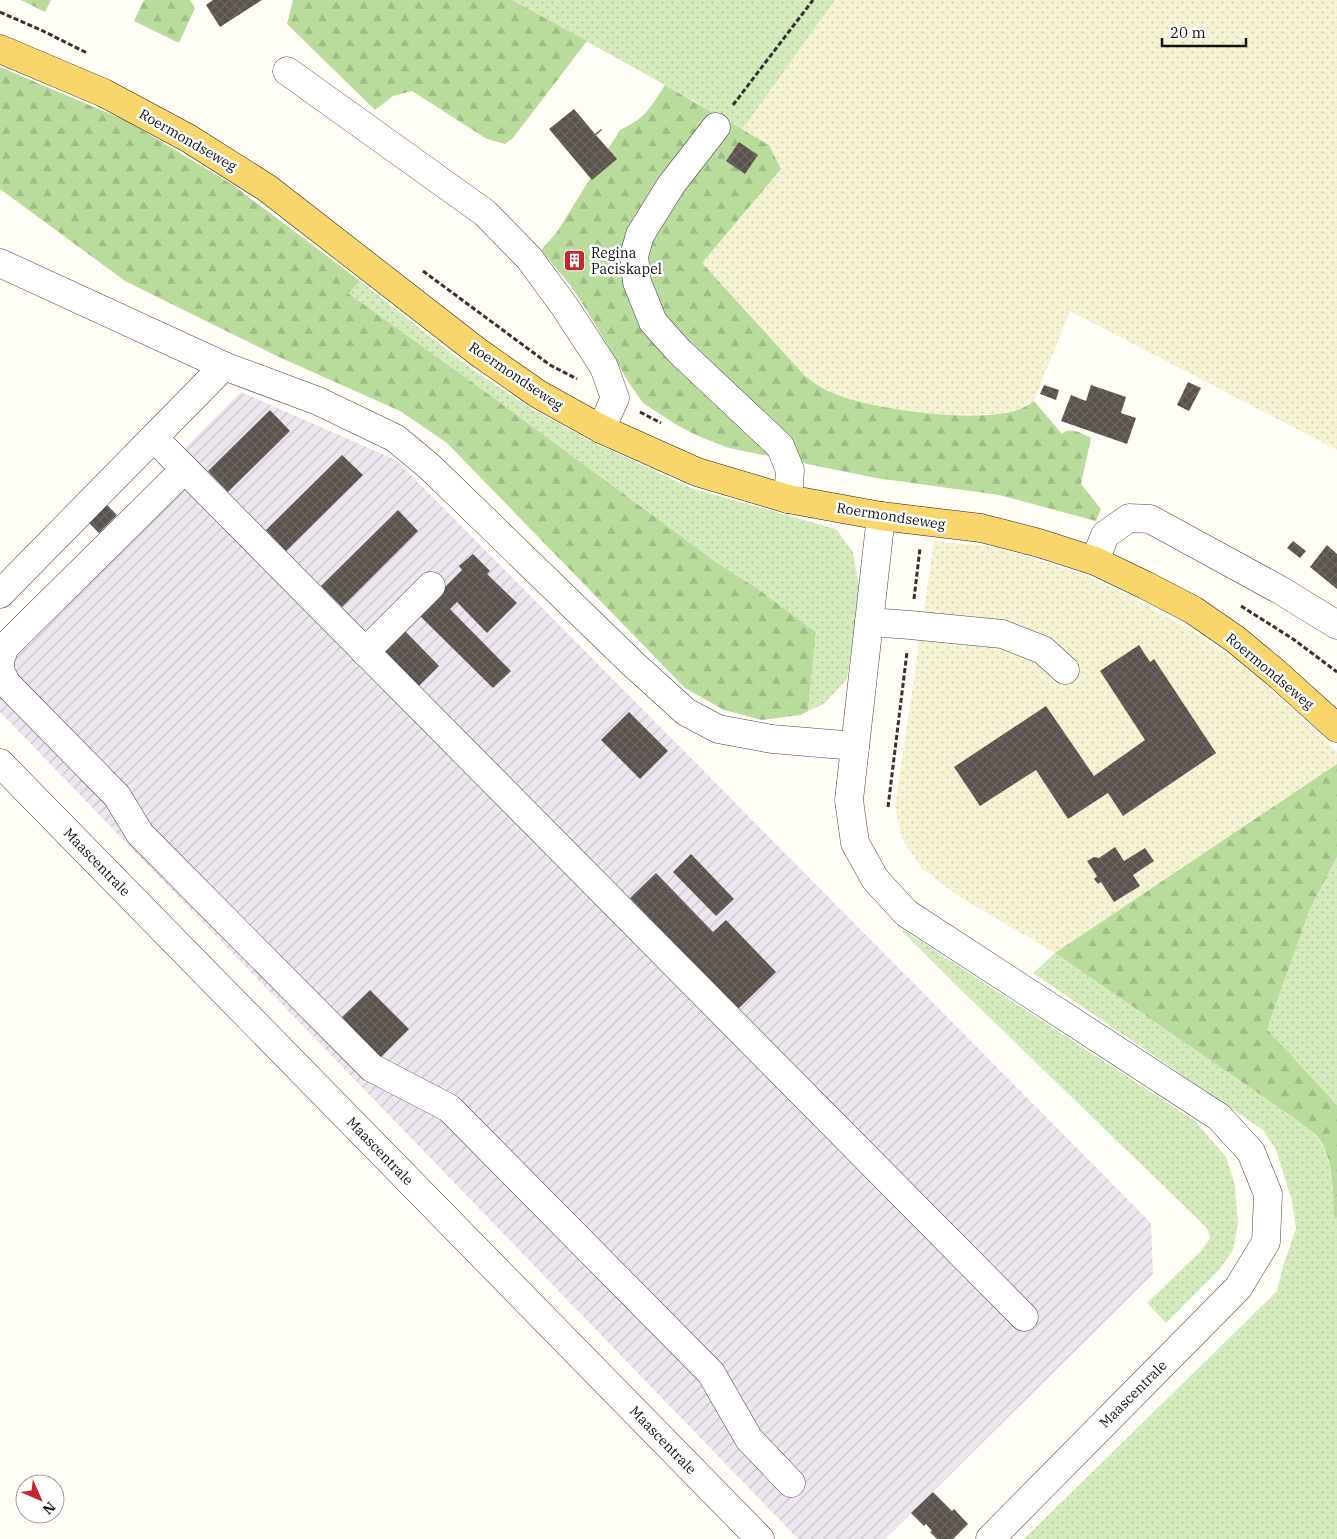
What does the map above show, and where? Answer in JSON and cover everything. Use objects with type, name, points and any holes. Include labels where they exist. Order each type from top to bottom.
[{"type":"main road","name":"Roermondseweg","points":[[0,48],[104,93],[188,138],[259,183],[478,352],[538,394],[601,428],[697,472],[788,498],[881,516],[981,528],[1039,543],[1095,561],[1145,584],[1193,610],[1228,634],[1276,673],[1337,728]]},
{"type":"street","points":[[287,71],[485,213],[529,258],[565,307],[604,366],[615,398],[601,428]]},
{"type":"street","points":[[716,127],[671,185],[640,235],[634,256],[637,282],[653,322],[679,351],[780,446],[790,470],[788,498]]},
{"type":"street","points":[[0,263],[224,366],[318,401],[395,438],[430,467],[632,663],[686,712],[718,729],[772,739],[855,746],[881,516]]},
{"type":"street","points":[[0,594],[224,366]]},
{"type":"street","points":[[154,438],[1024,1317]]},
{"type":"street","points":[[0,660],[5,647],[185,469]]},
{"type":"street","points":[[1095,561],[1105,536],[1129,518],[1150,519],[1280,590],[1337,625]]},
{"type":"street","points":[[365,652],[431,586]]},
{"type":"street","points":[[869,622],[1002,634],[1043,650],[1065,670]]},
{"type":"street","points":[[0,665],[1,673],[7,684],[117,796],[140,834],[372,1068],[449,1108],[711,1373],[749,1440],[791,1483]]},
{"type":"street","name":"Maascentrale","points":[[855,746],[849,800],[855,843],[875,879],[906,913],[1219,1117],[1251,1152],[1268,1194],[1266,1242],[1238,1288],[990,1539]]},
{"type":"street","name":"Maascentrale","points":[[0,763],[760,1539]]},
{"type":"path","points":[[716,127],[813,0]]},
{"type":"shaded area","points":[[835,0],[1337,0],[1337,450],[1070,311],[1034,401],[1027,408],[996,414],[960,416],[901,411],[855,400],[825,390],[805,376],[702,263],[781,169],[769,145],[742,130]]},
{"type":"shaded area","points":[[241,392],[396,460],[1151,1223],[1153,1274],[885,1539],[798,1539],[0,712],[0,632]]},
{"type":"shaded area","points":[[934,541],[995,547],[1085,575],[1125,594],[1193,631],[1257,677],[1337,752],[1337,764],[1055,953],[958,896],[921,868],[902,839],[895,807]]},
{"type":"green space","points":[[21,0],[51,0],[45,12]]},
{"type":"green space","points":[[144,0],[190,0],[195,8],[179,43],[134,21]]},
{"type":"green space","points":[[293,0],[512,0],[587,41],[513,138],[505,144],[487,139],[412,91],[393,96],[375,110],[287,24]]},
{"type":"green space","points":[[512,0],[835,0],[742,130],[696,102]]},
{"type":"green space","points":[[0,67],[127,121],[233,185],[360,281],[348,293],[716,562],[758,589],[816,632],[808,711],[800,715],[762,720],[724,710],[685,688],[447,443],[400,411],[279,357],[125,281],[0,189]]},
{"type":"green space","points":[[665,85],[769,145],[781,169],[702,263],[805,376],[822,388],[868,404],[931,414],[993,415],[1018,410],[1034,401],[1062,434],[1073,431],[1091,438],[1081,484],[1101,509],[1096,521],[999,495],[876,478],[729,448],[698,436],[675,424],[643,403],[571,286],[541,250],[557,232],[620,130],[642,117]]},
{"type":"green space","points":[[360,281],[470,368],[532,409],[591,441],[691,488],[836,529],[853,552],[859,586],[847,679],[824,704],[808,711],[816,632],[758,589],[716,562],[347,292]]},
{"type":"green space","points":[[1337,764],[1337,857],[1310,909],[1267,1029],[1337,1105],[1337,1218],[1334,1218],[1333,1186],[1329,1163],[1322,1143],[1316,1135],[1055,953]]},
{"type":"green space","points":[[1337,857],[1337,1105],[1267,1029],[1310,909]]},
{"type":"green space","points":[[896,925],[1195,1121],[1226,1157],[1235,1185],[1238,1224],[1233,1250],[1220,1269],[1166,1323],[1147,1303],[1201,1251],[1210,1238],[1207,1228]]},
{"type":"green space","points":[[1055,953],[1294,1118],[1315,1135],[1326,1152],[1331,1174],[1334,1218],[1337,1218],[1337,1539],[1024,1539],[1277,1291],[1283,1266],[1296,1229],[1292,1201],[1276,1150],[1263,1130],[1033,973]]},
{"type":"building","points":[[213,0],[262,0],[220,27],[206,5]]},
{"type":"building","points":[[574,109],[595,134],[602,130],[596,135],[617,159],[592,180],[549,129]]},
{"type":"building","points":[[739,142],[758,155],[745,174],[726,161]]},
{"type":"building","name":"Regina Paciskapel","points":[[574,252],[581,254],[584,259],[576,271],[566,264]]},
{"type":"building","points":[[1188,382],[1201,388],[1189,411],[1177,405]]},
{"type":"building","points":[[1044,385],[1059,390],[1056,400],[1040,394]]},
{"type":"building","points":[[1091,385],[1126,397],[1121,413],[1136,418],[1127,444],[1061,421],[1071,395],[1086,401]]},
{"type":"building","points":[[270,410],[290,431],[228,492],[208,471]]},
{"type":"building","points":[[342,455],[363,475],[286,551],[266,530]]},
{"type":"building","points":[[107,505],[117,515],[99,533],[88,522]]},
{"type":"building","points":[[398,510],[418,531],[342,607],[321,586]]},
{"type":"building","points":[[1293,541],[1306,551],[1300,558],[1287,548]]},
{"type":"building","points":[[1327,545],[1337,554],[1337,589],[1310,567]]},
{"type":"building","points":[[473,554],[490,571],[487,574],[517,603],[487,633],[457,602],[450,609],[511,671],[493,688],[418,614],[462,570],[459,566]]},
{"type":"building","points":[[403,629],[439,666],[419,686],[382,648]]},
{"type":"building","points":[[1139,645],[1150,662],[1154,659],[1216,753],[1123,816],[1108,793],[1068,819],[1036,770],[980,806],[954,767],[1046,706],[1094,776],[1145,740],[1100,671]]},
{"type":"building","points":[[629,712],[668,751],[640,779],[601,740]]},
{"type":"building","points":[[1115,847],[1124,861],[1145,848],[1154,861],[1133,875],[1140,886],[1114,902],[1101,882],[1098,884],[1094,879],[1097,876],[1087,861],[1094,857],[1099,858]]},
{"type":"building","points":[[691,854],[734,899],[716,916],[673,872]]},
{"type":"building","points":[[656,873],[713,932],[726,920],[776,972],[738,1009],[630,898]]},
{"type":"building","points":[[370,990],[409,1029],[380,1058],[342,1017]]},
{"type":"building","points":[[933,1492],[952,1511],[954,1509],[968,1524],[953,1539],[937,1539],[930,1532],[932,1531],[926,1524],[924,1526],[911,1513]]},
{"type":"place","name":"Regina Paciskapel","points":[[575,261]]}]
